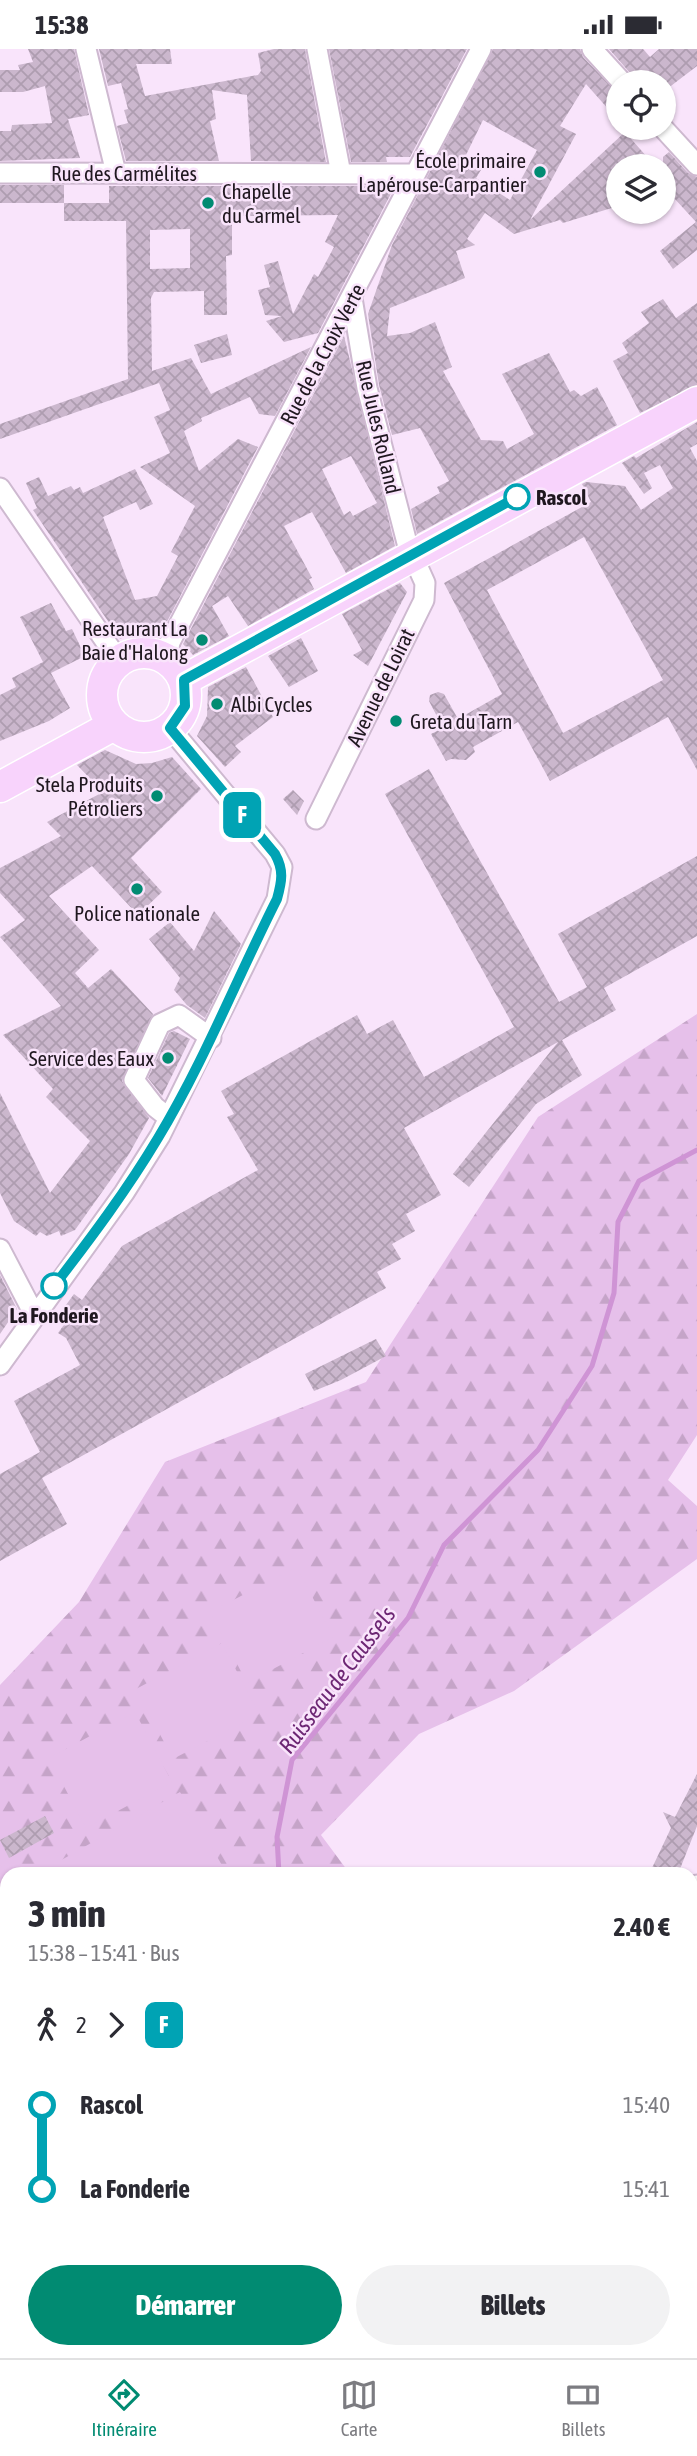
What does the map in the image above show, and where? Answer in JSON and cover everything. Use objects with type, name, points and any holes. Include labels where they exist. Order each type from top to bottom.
[{"type":"main road","points":[[175,670],[412,554],[697,402]]},
{"type":"main road","points":[[143,653],[175,670],[185,706],[170,728],[147,737],[135,736],[109,716],[104,681],[119,661],[143,653]]},
{"type":"main road","points":[[0,763],[109,716]]},
{"type":"main road","points":[[0,787],[109,716]]},
{"type":"street","points":[[86,49],[116,173]]},
{"type":"street","points":[[317,49],[341,174]]},
{"type":"street","name":"Rue de la Croix Verte","points":[[175,670],[170,642],[481,49]]},
{"type":"street","points":[[592,49],[611,70]]},
{"type":"street","points":[[674,140],[697,165]]},
{"type":"street","name":"Rue des Carmélites","points":[[0,173],[415,174]]},
{"type":"street","name":"Rue Jules Rolland","points":[[352,298],[367,388],[412,554]]},
{"type":"street","points":[[0,488],[119,661]]},
{"type":"street","name":"Avenue de Loirat","points":[[316,819],[424,600],[425,583],[412,554]]},
{"type":"street","points":[[0,1364],[124,1193],[169,1118],[211,1038],[277,899],[282,867],[170,728]]},
{"type":"street","points":[[169,1118],[155,1107],[134,1080],[160,1024],[179,1015],[211,1038]]},
{"type":"street","points":[[0,1249],[34,1314]]},
{"type":"green space","points":[[697,1014],[697,1435],[668,1480],[697,1506],[697,1559],[514,1691],[419,1734],[321,1835],[345,1867],[0,1867],[0,1685],[79,1602],[165,1462],[366,1382],[538,1117]]},
{"type":"green space","points":[[297,1567],[333,1637],[247,1683],[210,1612]]},
{"type":"green space","points":[[222,1643],[259,1714],[173,1759],[136,1689]]},
{"type":"green space","points":[[135,1712],[172,1782],[86,1828],[49,1758]]},
{"type":"green space","points":[[180,1792],[223,1867],[49,1867]]},
{"type":"building","points":[[28,49],[74,49],[89,115],[68,119],[80,158],[0,161],[0,131],[11,131],[12,125],[52,123],[45,86],[23,92],[0,92],[0,70],[20,70],[18,65],[33,62]]},
{"type":"building","points":[[99,49],[170,49],[172,64],[136,64],[145,96],[258,75],[261,71],[258,53],[274,49],[305,49],[326,162],[251,161],[247,95],[212,90],[216,119],[210,121],[219,161],[126,161],[117,126],[128,123],[124,110],[128,109],[121,83],[108,86]]},
{"type":"building","points":[[329,49],[467,49],[410,157],[386,157],[387,162],[351,162]]},
{"type":"building","points":[[493,49],[580,49],[583,57],[606,81],[606,106],[586,84],[560,126],[576,134],[530,220],[616,140],[632,140],[644,154],[606,154],[606,210],[514,234],[485,213],[467,239],[475,245],[456,251],[465,278],[390,308],[387,336],[410,333],[435,322],[452,367],[443,371],[481,440],[503,441],[507,449],[534,434],[502,374],[549,353],[570,392],[574,390],[581,396],[597,387],[617,425],[417,534],[411,509],[440,493],[437,487],[449,481],[420,428],[392,435],[379,385],[368,314],[392,245]],"holes":[[[483,120],[537,150],[510,200],[476,178],[484,165],[466,155]]]},
{"type":"building","points":[[609,49],[643,49],[650,57],[659,49],[697,49],[697,66],[676,82],[676,70],[627,70]]},
{"type":"building","points":[[676,160],[688,173],[697,177],[697,250],[673,269],[660,251],[696,222],[676,200]]},
{"type":"building","points":[[0,185],[64,185],[64,203],[0,203]]},
{"type":"building","points":[[109,186],[395,186],[318,333],[284,342],[266,321],[282,316],[265,315],[258,290],[270,287],[264,265],[278,261],[293,314],[314,274],[318,277],[334,247],[325,242],[338,215],[232,216],[232,255],[226,256],[227,315],[204,315],[204,291],[154,292],[151,298],[152,371],[191,358],[211,394],[311,347],[275,416],[259,414],[250,397],[201,418],[202,421],[184,431],[199,471],[238,439],[258,447],[160,635],[129,635],[120,639],[33,510],[37,508],[26,483],[39,477],[48,496],[71,486],[74,490],[80,487],[83,493],[135,469],[153,504],[140,510],[136,502],[103,517],[135,600],[157,596],[178,556],[171,552],[195,506],[140,467],[170,453],[154,417],[170,410],[159,383],[0,439],[0,424],[128,379],[126,221],[64,221],[64,203],[109,203]],"holes":[[[190,229],[190,268],[150,269],[150,230]]]},
{"type":"building","points":[[663,299],[676,318],[697,303],[697,385],[640,413],[613,361],[628,353],[622,343],[649,323],[641,312]]},
{"type":"building","points":[[227,334],[232,355],[201,363],[194,345]]},
{"type":"building","points":[[344,336],[395,546],[346,573],[312,512],[284,526],[312,578],[309,579],[314,589],[248,626],[228,596],[212,606],[229,636],[193,655],[183,644]],"holes":[[[351,456],[377,503],[353,516],[350,511],[344,515],[322,469]]]},
{"type":"building","points":[[697,422],[697,444],[690,448],[697,461],[697,770],[668,717],[550,781],[518,722],[473,747],[475,752],[466,760],[446,761],[431,734],[443,728],[429,701],[430,695],[438,692],[444,694],[458,719],[502,694],[444,583],[591,502],[582,484],[586,482],[625,486],[641,510],[673,488],[660,465],[644,473],[652,488],[644,494],[622,463],[634,456],[636,458]],"holes":[[[584,537],[663,680],[563,733],[487,590]]]},
{"type":"building","points":[[400,583],[407,592],[368,666],[353,655],[362,650],[342,614]]},
{"type":"building","points":[[51,603],[66,631],[72,629],[85,656],[51,673],[70,708],[49,721],[0,741],[0,695],[16,687],[12,678],[43,662],[20,617]]},
{"type":"building","points":[[301,638],[318,671],[289,687],[268,656]]},
{"type":"building","points":[[246,667],[273,717],[235,746],[241,752],[225,767],[197,736],[207,716],[208,687]]},
{"type":"building","points":[[105,750],[136,764],[172,757],[201,789],[131,858],[162,892],[138,915],[92,866],[49,896],[99,950],[75,973],[88,988],[111,969],[153,1014],[122,1081],[149,1118],[129,1154],[75,1230],[61,1236],[59,1231],[47,1236],[40,1232],[36,1236],[14,1221],[0,1193],[0,1093],[50,1193],[90,1141],[46,1097],[53,1089],[3,1035],[61,1006],[0,937],[25,920],[0,893],[0,868],[61,836],[47,822],[103,792],[77,765]]},
{"type":"building","points":[[429,769],[559,1002],[587,987],[558,934],[697,856],[697,936],[604,988],[616,1010],[562,1040],[582,1075],[536,1104],[469,1187],[453,1174],[558,1042],[404,1128],[441,1195],[406,1214],[415,1231],[392,1244],[401,1259],[377,1272],[386,1288],[42,1478],[67,1524],[0,1561],[0,1474],[40,1452],[14,1401],[80,1365],[66,1338],[58,1333],[66,1322],[58,1316],[74,1294],[82,1300],[122,1246],[258,1170],[227,1117],[234,1114],[221,1091],[357,1015],[367,1034],[393,1020],[424,1077],[514,1027],[385,794]]},
{"type":"building","points":[[293,790],[304,801],[297,815],[283,799]]},
{"type":"building","points":[[214,911],[241,944],[205,1018],[187,1005],[174,990],[180,978],[149,939],[170,922],[194,951]]},
{"type":"building","name":"Service des Eaux","points":[[174,1031],[190,1039],[162,1096],[148,1078],[169,1033]]},
{"type":"building","points":[[0,1275],[17,1309],[0,1334]]},
{"type":"building","points":[[376,1339],[386,1356],[314,1391],[305,1374]]},
{"type":"building","points":[[697,1774],[697,1826],[681,1867],[652,1867],[671,1828],[663,1812],[675,1817]]},
{"type":"building","points":[[45,1816],[54,1833],[9,1858],[0,1840]]},
{"type":"waterway","name":"Ruisseau de Caussels","points":[[279,1867],[277,1837],[292,1760],[408,1618],[444,1545],[538,1450],[592,1366],[614,1293],[618,1222],[639,1181],[697,1150]]},
{"type":"bus line","name":"F","points":[[54,1286],[124,1193],[160,1136],[215,1029],[277,899],[281,884],[282,867],[275,854],[188,753],[170,728],[185,706],[184,680],[517,497]]},
{"type":"place","name":"École primaire Lapérouse-Carpantier","points":[[540,172]]},
{"type":"place","name":"Chapelle du Carmel","points":[[208,203]]},
{"type":"place","name":"Rascol","points":[[517,497]]},
{"type":"place","name":"Restaurant La Baie d'Halong","points":[[202,640]]},
{"type":"place","name":"Albi Cycles","points":[[217,704]]},
{"type":"place","name":"Greta du Tarn","points":[[396,721]]},
{"type":"place","name":"Stela Produits Pétroliers","points":[[157,796]]},
{"type":"place","name":"Police nationale","points":[[137,889]]},
{"type":"place","name":"Service des Eaux","points":[[168,1058]]},
{"type":"place","name":"La Fonderie","points":[[54,1286]]}]
